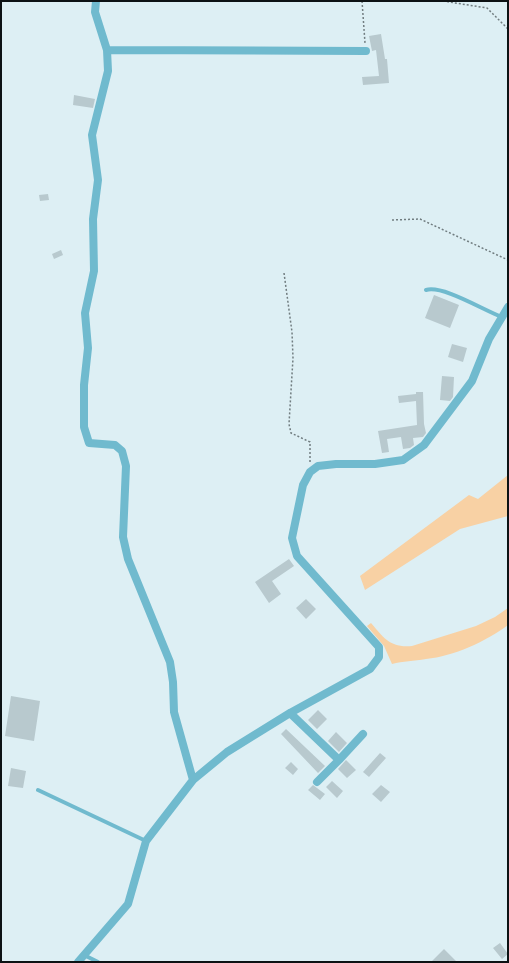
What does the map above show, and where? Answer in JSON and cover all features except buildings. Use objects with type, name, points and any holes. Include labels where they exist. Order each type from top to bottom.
[{"type":"street","points":[[96,1],[95,12],[107,50],[108,71],[92,134],[98,180],[93,219],[94,272],[85,313],[88,348],[84,385],[84,427],[89,443],[115,445],[122,451],[126,466],[123,537],[128,559],[170,662],[173,682],[174,712],[193,780]]},
{"type":"street","points":[[107,50],[366,51]]},
{"type":"street","points":[[78,962],[128,904],[146,841],[193,780],[227,752],[290,713],[370,668],[379,658],[379,647],[297,556],[292,538],[303,485],[310,472],[318,466],[336,464],[375,464],[403,460],[424,444],[472,381],[488,339],[508,307]]},
{"type":"street","points":[[290,713],[339,760]]},
{"type":"street","points":[[317,782],[363,734]]},
{"type":"lane","points":[[426,290],[434,289],[445,291],[502,317]]},
{"type":"lane","points":[[38,790],[146,841]]},
{"type":"lane","points":[[84,955],[98,962]]},
{"type":"path","points":[[362,1],[366,51]]},
{"type":"path","points":[[443,1],[487,8],[508,29]]},
{"type":"path","points":[[392,220],[420,219],[508,260]]},
{"type":"path","points":[[284,273],[292,332],[293,358],[289,424],[291,433],[310,442],[310,472]]},
{"type":"shaded area","points":[[508,475],[508,516],[460,529],[365,590],[360,576],[469,495],[478,499]]},
{"type":"shaded area","points":[[508,608],[508,625],[469,647],[447,655],[392,664],[384,646],[367,626],[371,623],[388,641],[393,644],[412,646],[476,626],[495,617]]}]
